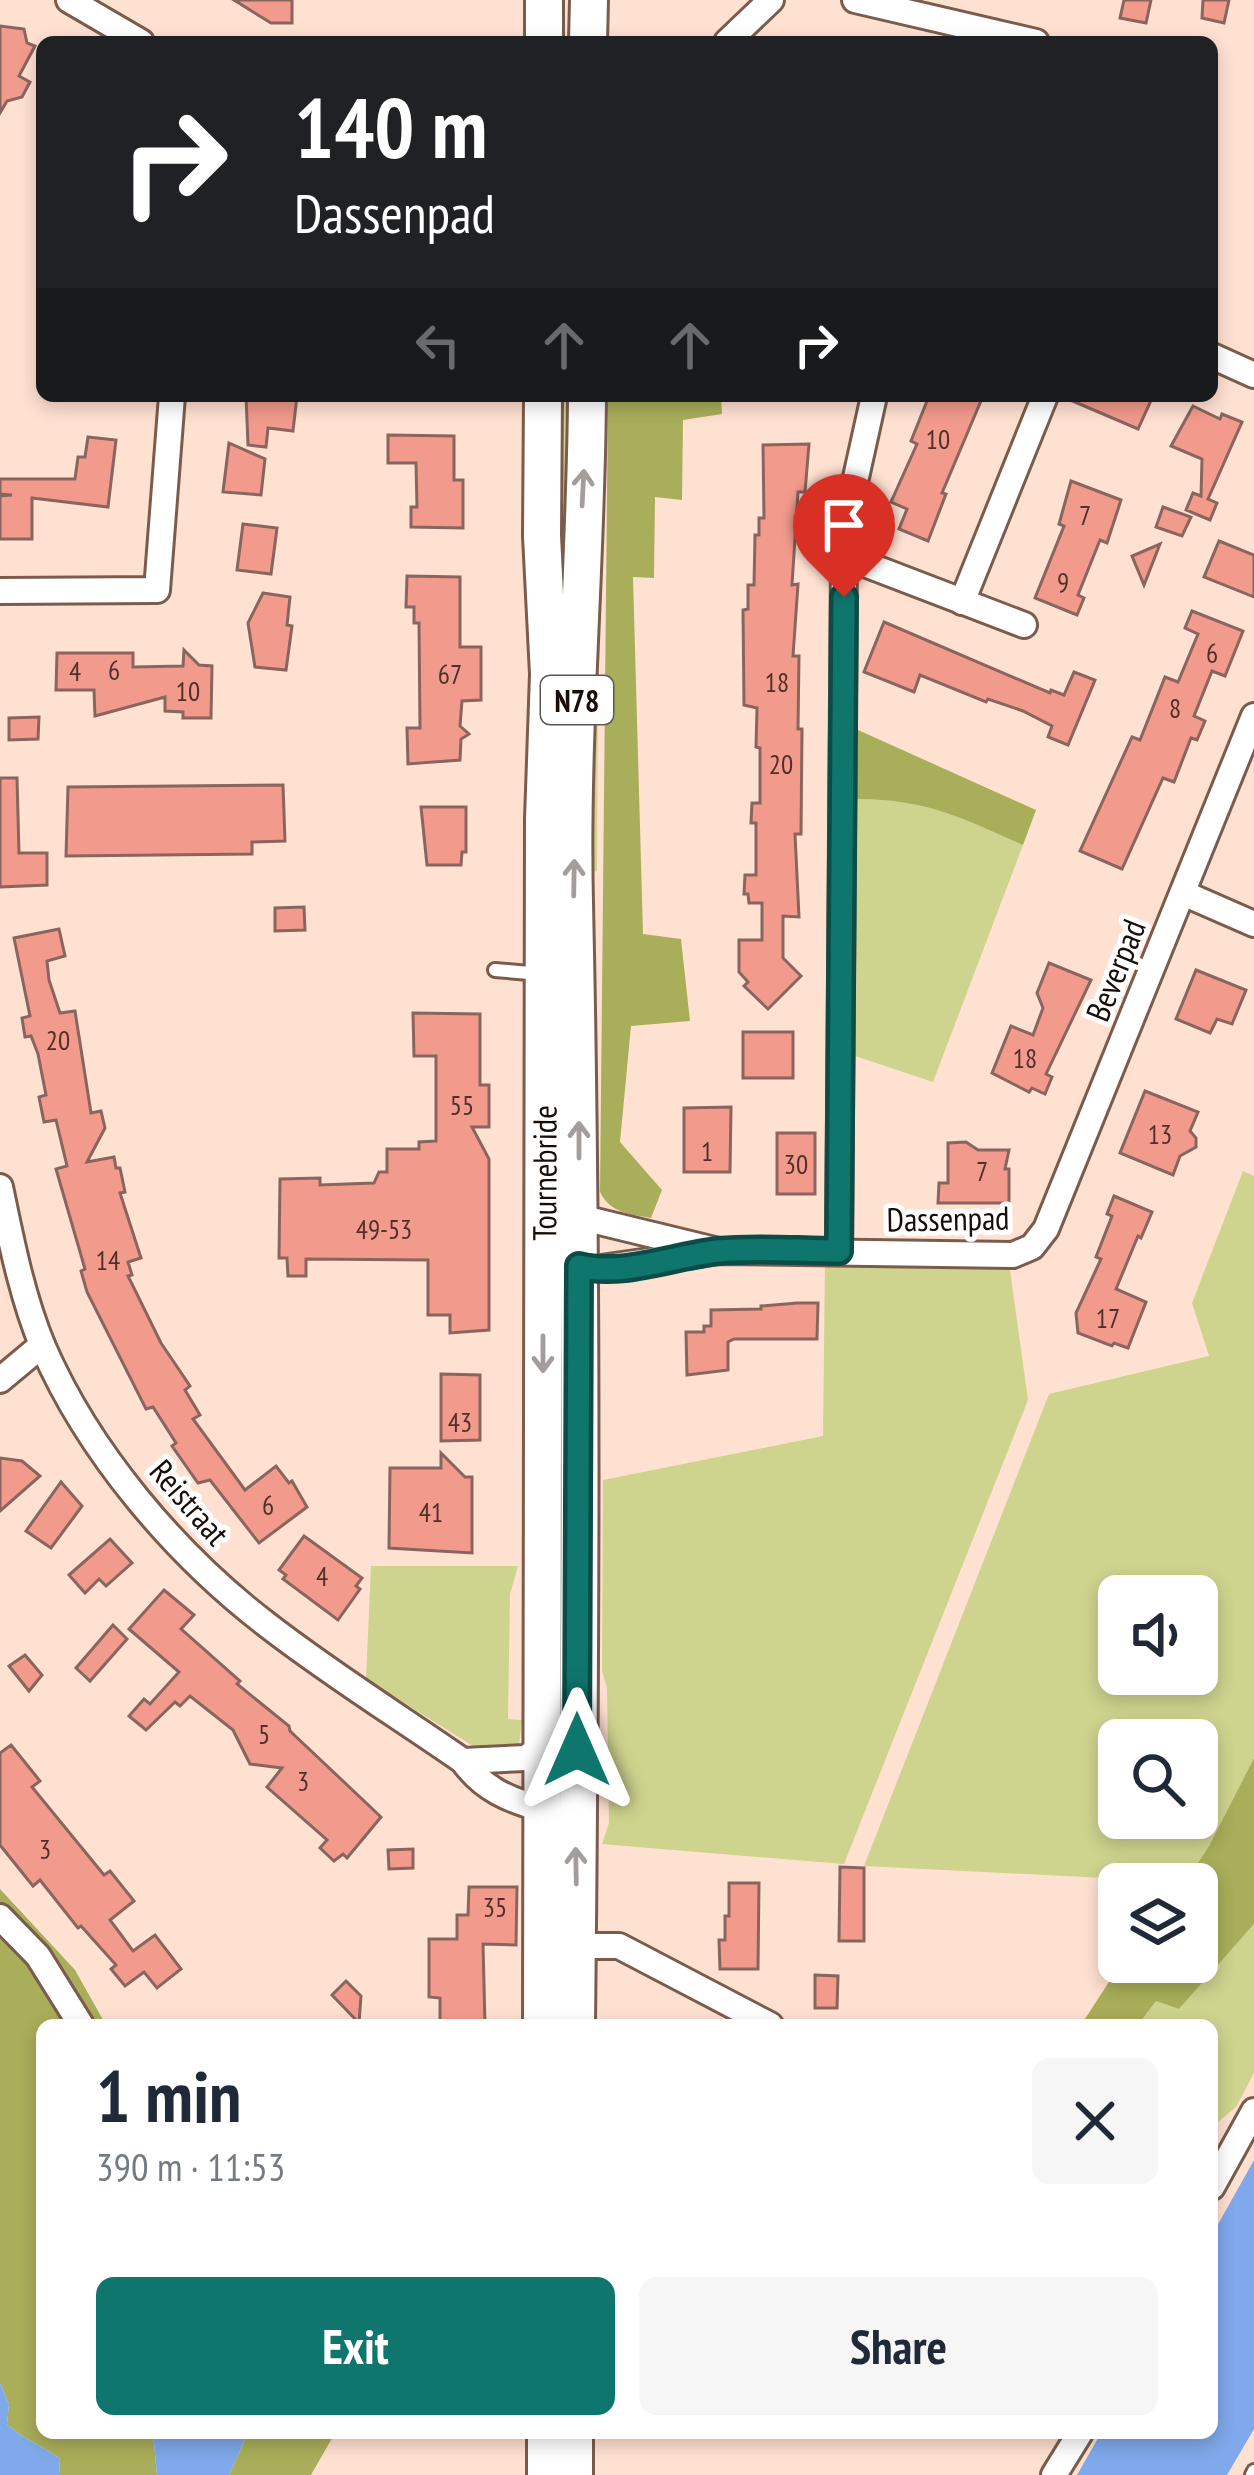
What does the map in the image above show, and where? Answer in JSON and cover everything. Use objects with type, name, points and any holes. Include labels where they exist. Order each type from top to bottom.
[{"type":"main road","points":[[544,0],[544,36]]},
{"type":"main road","points":[[588,36],[589,0]]},
{"type":"main road","name":"Tournebride","points":[[543,402],[542,536],[561,974],[579,1217],[576,2019]]},
{"type":"main road","name":"Tournebride","points":[[542,2019],[544,1237],[561,974],[574,878],[586,402]]},
{"type":"main road","points":[[546,2439],[546,2475]]},
{"type":"main road","points":[[574,2439],[574,2475]]},
{"type":"street","points":[[730,36],[770,0]]},
{"type":"street","points":[[855,0],[958,33]]},
{"type":"street","points":[[82,4],[132,36]]},
{"type":"street","points":[[1218,359],[1254,375]]},
{"type":"street","points":[[0,590],[157,590],[172,402]]},
{"type":"street","points":[[839,1251],[844,556],[849,509],[873,402]]},
{"type":"street","points":[[962,602],[1043,402]]},
{"type":"street","points":[[844,556],[1024,625]]},
{"type":"street","name":"Beverpad","points":[[1032,1247],[1046,1229],[1254,716]]},
{"type":"street","points":[[1183,893],[1254,924]]},
{"type":"street","name":"Reistraat","points":[[0,1186],[13,1249],[43,1346],[104,1451],[194,1560],[266,1624],[463,1761],[476,1779],[542,1809]]},
{"type":"street","points":[[579,1217],[544,1237],[579,1266]]},
{"type":"street","name":"Dassenpad","points":[[579,1217],[719,1251]]},
{"type":"street","name":"Dassenpad","points":[[579,1266],[594,1270],[719,1251],[1013,1255],[1032,1247]]},
{"type":"street","points":[[0,1380],[43,1346]]},
{"type":"street","points":[[463,1761],[526,1758],[541,1748]]},
{"type":"street","points":[[0,1917],[38,1956],[77,2019]]},
{"type":"street","points":[[558,2019],[562,1958],[577,1946],[619,1946],[759,2019]]},
{"type":"street","points":[[1218,2172],[1254,2110]]},
{"type":"street","points":[[1054,2475],[1076,2439]]},
{"type":"lane","points":[[494,970],[561,974]]},
{"type":"green space","points":[[553,402],[573,402],[568,557],[555,555]]},
{"type":"green space","points":[[608,402],[721,402],[722,414],[683,420],[682,500],[655,497],[654,578],[633,577],[643,934],[681,939],[690,1021],[631,1026],[620,1142],[662,1190],[651,1218],[615,1208],[600,1192]]},
{"type":"green space","points":[[599,496],[597,871],[590,870],[592,542]]},
{"type":"green space","points":[[858,730],[1036,810],[1023,845],[924,807],[857,799]]},
{"type":"green space","points":[[857,799],[924,807],[1023,845],[933,1082],[855,1056]]},
{"type":"green space","points":[[1243,1171],[1254,1176],[1254,1758],[1218,1828],[1218,1719],[1098,1719],[1098,1839],[1213,1839],[1198,1863],[1098,1863],[1098,1878],[864,1866],[1049,1394],[1209,1356],[1192,1303]]},
{"type":"green space","points":[[825,1263],[1009,1263],[1028,1400],[844,1864],[602,1844],[609,1823],[607,1688],[602,1671],[603,1480],[823,1436]]},
{"type":"green space","points":[[371,1566],[518,1566],[510,1594],[508,1719],[522,1720],[519,1746],[481,1751],[366,1679]]},
{"type":"green space","points":[[1254,1758],[1254,1924],[1218,1965],[1218,1863],[1198,1863],[1213,1839],[1218,1839],[1218,1828]]},
{"type":"green space","points":[[0,1889],[75,1970],[103,2019],[36,2019],[36,2439],[154,2439],[157,2475],[59,2475],[60,2459],[7,2424],[9,2404],[0,2383]]},
{"type":"green space","points":[[1254,1924],[1254,2073],[1236,2107],[1218,2122],[1218,2019],[1142,2019],[1156,2001],[1179,2009],[1202,1983],[1218,1983],[1218,1965]]},
{"type":"green space","points":[[1108,1983],[1202,1983],[1179,2009],[1156,2001],[1142,2019],[1085,2019]]},
{"type":"green space","points":[[245,2439],[332,2439],[311,2475],[229,2475]]},
{"type":"water","points":[[1254,2160],[1254,2429],[1227,2475],[1077,2475],[1098,2439],[1218,2439],[1218,2224]]},
{"type":"water","points":[[0,2383],[9,2404],[7,2424],[60,2459],[59,2475],[0,2475]]},
{"type":"water","points":[[154,2439],[245,2439],[229,2475],[157,2475]]},
{"type":"building","points":[[234,0],[292,0],[292,23],[271,23]]},
{"type":"building","points":[[1124,0],[1151,0],[1146,23],[1120,18]]},
{"type":"building","points":[[1203,0],[1229,0],[1224,23],[1202,18]]},
{"type":"building","points":[[0,26],[24,29],[27,43],[35,46],[19,76],[30,82],[22,97],[7,101],[0,113]]},
{"type":"building","points":[[246,402],[296,402],[293,431],[268,428],[266,447],[248,445]]},
{"type":"building","points":[[927,402],[980,402],[942,493],[946,494],[928,541],[899,529],[907,509],[891,502],[917,444],[911,441]]},
{"type":"building","points":[[1075,402],[1150,402],[1138,429]]},
{"type":"building","points":[[1193,406],[1220,419],[1222,414],[1242,422],[1208,499],[1217,503],[1210,520],[1186,510],[1193,493],[1201,496],[1202,459],[1171,446]]},
{"type":"building","points":[[388,435],[454,436],[454,480],[463,480],[463,528],[411,527],[411,507],[417,507],[416,463],[388,463]]},
{"type":"building","points":[[88,437],[116,440],[108,507],[32,498],[32,539],[0,539],[0,496],[12,495],[0,494],[0,479],[75,479],[78,457],[85,457]]},
{"type":"building","points":[[229,443],[265,459],[261,495],[223,492]]},
{"type":"building","points":[[809,444],[805,492],[798,492],[792,585],[798,584],[793,656],[799,656],[798,729],[802,729],[801,834],[795,834],[799,917],[783,916],[783,958],[801,976],[768,1009],[744,986],[748,982],[739,972],[739,940],[762,940],[762,903],[749,903],[744,894],[745,875],[756,875],[756,823],[751,823],[752,803],[760,803],[760,748],[756,747],[757,708],[744,705],[743,610],[748,609],[748,585],[754,585],[755,535],[759,535],[759,518],[764,518],[763,445]]},
{"type":"building","points":[[1071,481],[1121,500],[1107,543],[1100,540],[1078,595],[1084,598],[1077,615],[1035,598],[1064,526],[1059,524]]},
{"type":"building","points":[[1163,507],[1191,517],[1182,536],[1156,527]]},
{"type":"building","points":[[243,524],[277,528],[271,574],[237,570]]},
{"type":"building","points":[[1219,541],[1254,555],[1254,597],[1204,577]]},
{"type":"building","points":[[1160,544],[1144,585],[1132,556]]},
{"type":"building","points":[[407,576],[460,577],[460,647],[481,647],[481,700],[462,701],[460,726],[469,734],[461,739],[460,760],[408,764],[407,728],[420,728],[419,623],[414,623],[414,607],[406,607]]},
{"type":"building","points":[[263,593],[290,597],[286,670],[255,667],[248,623]]},
{"type":"building","points":[[1192,611],[1243,631],[1225,676],[1212,671],[1194,716],[1205,721],[1197,740],[1191,738],[1174,782],[1163,778],[1122,869],[1080,851],[1132,737],[1140,740],[1165,677],[1178,682],[1198,634],[1185,628]]},
{"type":"building","points":[[884,622],[1050,693],[1064,695],[1074,672],[1095,680],[1068,745],[1048,737],[1052,726],[1023,711],[986,702],[920,675],[914,692],[864,672]]},
{"type":"building","points":[[184,650],[199,665],[212,666],[211,718],[183,718],[183,712],[165,711],[165,697],[95,716],[94,690],[56,690],[57,653],[133,653],[133,667],[183,666]]},
{"type":"building","points":[[39,717],[38,739],[9,740],[9,718]]},
{"type":"building","points":[[0,778],[17,778],[19,853],[47,853],[47,885],[0,887]]},
{"type":"building","points":[[283,785],[285,841],[252,842],[252,854],[66,856],[68,787]]},
{"type":"building","points":[[421,807],[466,807],[466,852],[462,852],[461,865],[427,865]]},
{"type":"building","points":[[304,907],[305,930],[275,931],[275,908]]},
{"type":"building","points":[[59,929],[65,956],[47,961],[49,980],[60,1013],[75,1011],[91,1113],[101,1111],[105,1128],[87,1162],[114,1157],[120,1168],[125,1192],[120,1193],[141,1258],[128,1262],[132,1275],[128,1276],[161,1343],[190,1386],[185,1390],[200,1415],[193,1419],[245,1490],[276,1466],[292,1481],[307,1507],[259,1543],[210,1480],[198,1483],[153,1407],[146,1409],[87,1292],[81,1271],[85,1269],[56,1169],[67,1166],[56,1120],[44,1122],[39,1097],[46,1095],[38,1054],[31,1036],[25,1037],[22,1018],[30,1016],[14,938]]},
{"type":"building","points":[[1049,963],[1091,980],[1046,1074],[1052,1077],[1045,1094],[1032,1088],[1029,1092],[992,1073],[1011,1026],[1033,1035],[1043,1008],[1037,993]]},
{"type":"building","points":[[1196,970],[1246,990],[1232,1024],[1217,1019],[1210,1033],[1176,1019]]},
{"type":"building","points":[[413,1013],[480,1014],[480,1085],[489,1085],[489,1127],[472,1127],[489,1159],[489,1330],[450,1333],[450,1315],[428,1315],[428,1260],[306,1259],[306,1276],[288,1276],[287,1258],[279,1258],[280,1179],[320,1178],[320,1185],[374,1183],[379,1172],[387,1172],[387,1149],[419,1149],[419,1142],[436,1141],[436,1056],[414,1056]]},
{"type":"building","points":[[743,1032],[793,1032],[793,1078],[743,1078]]},
{"type":"building","points":[[1145,1091],[1198,1112],[1190,1131],[1196,1147],[1180,1156],[1173,1175],[1120,1153]]},
{"type":"building","points":[[731,1107],[730,1172],[684,1172],[684,1108]]},
{"type":"building","points":[[777,1133],[815,1133],[815,1194],[777,1194]]},
{"type":"building","points":[[966,1142],[978,1150],[1009,1150],[1005,1169],[1009,1169],[1009,1203],[938,1203],[939,1183],[948,1183],[948,1143]]},
{"type":"building","points":[[1114,1196],[1152,1212],[1116,1289],[1146,1302],[1128,1348],[1078,1333],[1076,1313],[1101,1259],[1096,1257],[1112,1216],[1107,1214]]},
{"type":"building","points":[[818,1303],[817,1339],[734,1339],[728,1342],[728,1370],[687,1375],[686,1332],[704,1332],[704,1326],[711,1326],[711,1310]]},
{"type":"building","points":[[441,1374],[480,1375],[480,1440],[441,1441]]},
{"type":"building","points":[[441,1453],[465,1477],[472,1477],[472,1553],[389,1548],[390,1468],[441,1468]]},
{"type":"building","points":[[0,1458],[22,1461],[40,1476],[0,1511]]},
{"type":"building","points":[[61,1482],[82,1506],[51,1548],[26,1531]]},
{"type":"building","points":[[304,1536],[362,1578],[356,1586],[360,1589],[338,1620],[283,1579],[286,1575],[279,1570]]},
{"type":"building","points":[[110,1539],[132,1563],[106,1586],[99,1579],[85,1593],[69,1575]]},
{"type":"building","points":[[164,1590],[194,1615],[181,1629],[381,1817],[347,1858],[343,1854],[334,1861],[320,1848],[327,1840],[267,1787],[282,1768],[250,1764],[233,1730],[190,1696],[180,1706],[175,1702],[146,1730],[129,1716],[144,1699],[150,1704],[179,1672],[129,1629]]},
{"type":"building","points":[[113,1625],[127,1639],[90,1681],[76,1668]]},
{"type":"building","points":[[25,1655],[42,1675],[29,1691],[9,1666]]},
{"type":"building","points":[[11,1745],[40,1781],[32,1787],[104,1875],[110,1871],[134,1901],[110,1920],[133,1951],[155,1935],[181,1969],[157,1988],[144,1972],[125,1986],[111,1969],[116,1965],[78,1928],[40,1880],[33,1886],[0,1845],[0,1753]]},
{"type":"building","points":[[413,1849],[413,1868],[389,1869],[388,1850]]},
{"type":"building","points":[[840,1867],[864,1868],[864,1941],[839,1941]]},
{"type":"building","points":[[729,1883],[759,1883],[758,1969],[720,1969],[719,1940],[725,1940]]},
{"type":"building","points":[[469,1887],[517,1887],[516,1945],[483,1944],[485,2019],[440,2019],[440,1998],[429,1997],[429,1939],[457,1939],[457,1915],[468,1915]]},
{"type":"building","points":[[815,1975],[838,1976],[837,2008],[815,2008]]},
{"type":"building","points":[[346,1981],[361,1996],[359,2019],[355,2019],[332,1995]]},
{"type":"route","points":[[577,1750],[579,1266],[594,1270],[719,1251],[839,1251],[844,597]]}]
